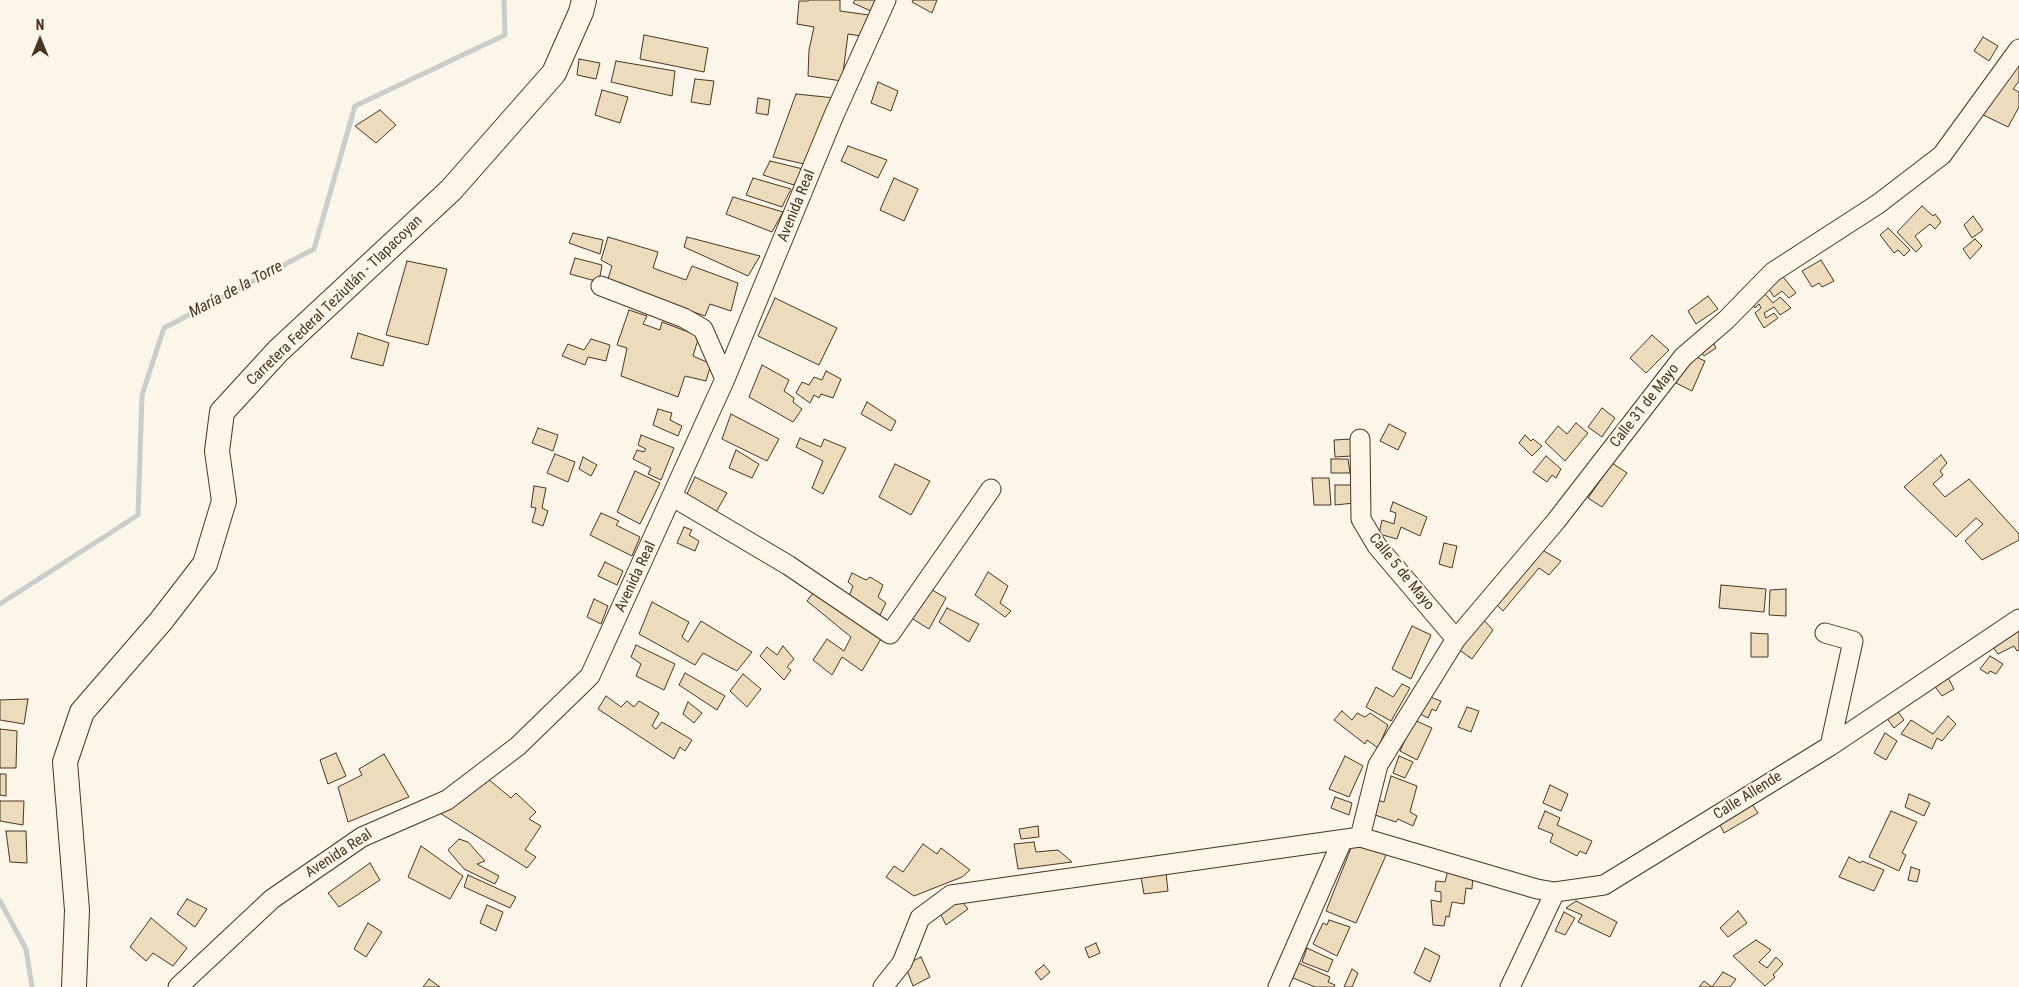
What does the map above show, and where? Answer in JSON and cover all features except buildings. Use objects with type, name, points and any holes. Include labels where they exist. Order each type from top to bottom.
[{"type":"main road","name":"Carretera Federal Teziutlán - Tlapacoyan","points":[[74,987],[78,910],[65,762],[82,712],[162,620],[205,564],[224,501],[217,451],[222,412],[278,351],[451,190],[554,74],[581,12],[584,0]]},
{"type":"street","name":"Avenida Real","points":[[178,987],[272,898],[362,837],[447,800],[518,746],[590,676],[726,380],[834,115],[886,0]]},
{"type":"street","name":"Calle 31 de Mayo","points":[[1360,837],[1378,765],[1456,639],[1556,521],[1683,357],[1726,320],[1773,272],[1878,204],[1942,155],[2019,49]]},
{"type":"street","points":[[601,286],[684,318],[703,328],[726,380]]},
{"type":"street","name":"Calle 5 de Mayo","points":[[1360,439],[1361,519],[1377,546],[1456,639]]},
{"type":"street","points":[[673,497],[788,565],[890,634],[991,489]]},
{"type":"street","name":"Calle Allende","points":[[1555,892],[1604,885],[1830,746],[2019,620]]},
{"type":"street","points":[[1825,632],[1853,641],[1830,746]]},
{"type":"street","points":[[883,987],[902,963],[920,918],[952,895],[1360,837],[1555,892],[1510,987]]},
{"type":"street","points":[[1278,987],[1342,841]]},
{"type":"waterway","name":"María de la Torre","points":[[0,604],[138,515],[142,395],[164,328],[314,249],[355,106],[505,35],[504,0]]},
{"type":"waterway","name":"María de la Torre","points":[[0,901],[26,949],[32,987]]}]
